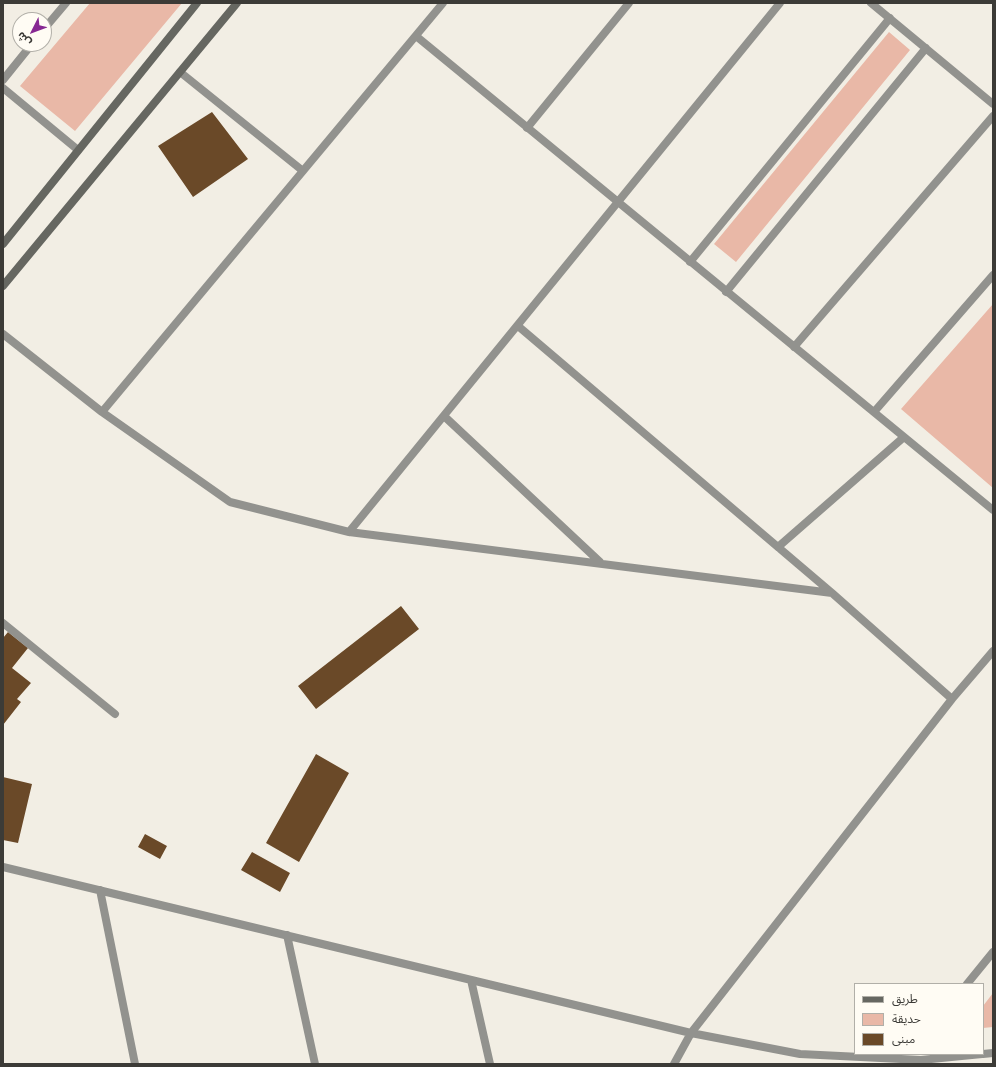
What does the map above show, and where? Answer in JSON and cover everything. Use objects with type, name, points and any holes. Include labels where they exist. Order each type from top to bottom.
[{"type":"main road","points":[[3,244],[197,3]]},
{"type":"main road","points":[[3,286],[237,3]]},
{"type":"street","points":[[52,20],[66,3]]},
{"type":"street","points":[[102,412],[443,3]]},
{"type":"street","points":[[527,128],[629,3]]},
{"type":"street","points":[[349,532],[780,3]]},
{"type":"street","points":[[871,3],[993,104]]},
{"type":"street","points":[[690,262],[890,18]]},
{"type":"street","points":[[416,36],[993,510]]},
{"type":"street","points":[[726,292],[926,48]]},
{"type":"street","points":[[3,80],[26,52]]},
{"type":"street","points":[[180,72],[303,171]]},
{"type":"street","points":[[3,88],[78,150]]},
{"type":"street","points":[[794,347],[993,116]]},
{"type":"street","points":[[874,412],[993,275]]},
{"type":"street","points":[[518,326],[832,593],[952,699]]},
{"type":"street","points":[[3,334],[102,412],[230,502],[349,532],[600,562],[832,593]]},
{"type":"street","points":[[444,416],[600,562]]},
{"type":"street","points":[[778,547],[904,437]]},
{"type":"street","points":[[3,623],[115,714]]},
{"type":"street","points":[[674,1064],[691,1033],[952,699],[993,651]]},
{"type":"street","points":[[3,867],[691,1033],[800,1054],[923,1059],[971,1055]]},
{"type":"street","points":[[100,890],[135,1064]]},
{"type":"street","points":[[287,935],[315,1064]]},
{"type":"street","points":[[968,983],[993,952]]},
{"type":"street","points":[[471,980],[490,1064]]},
{"type":"green space","points":[[90,3],[182,3],[75,131],[20,86],[49,52],[52,52],[52,48]]},
{"type":"green space","points":[[889,32],[910,50],[736,262],[714,244]]},
{"type":"green space","points":[[993,304],[993,488],[901,409]]},
{"type":"green space","points":[[993,993],[993,1027],[984,1028],[984,1005]]},
{"type":"building","points":[[212,112],[248,159],[193,197],[158,146]]},
{"type":"building","points":[[401,606],[419,629],[316,709],[298,686]]},
{"type":"building","points":[[8,632],[28,648],[12,668],[31,683],[17,699],[21,702],[3,725],[3,638]]},
{"type":"building","points":[[316,754],[349,773],[299,862],[266,843]]},
{"type":"building","points":[[3,777],[32,784],[18,843],[3,840]]},
{"type":"building","points":[[145,834],[167,846],[160,859],[138,847]]},
{"type":"building","points":[[252,852],[290,873],[280,892],[241,870]]}]
